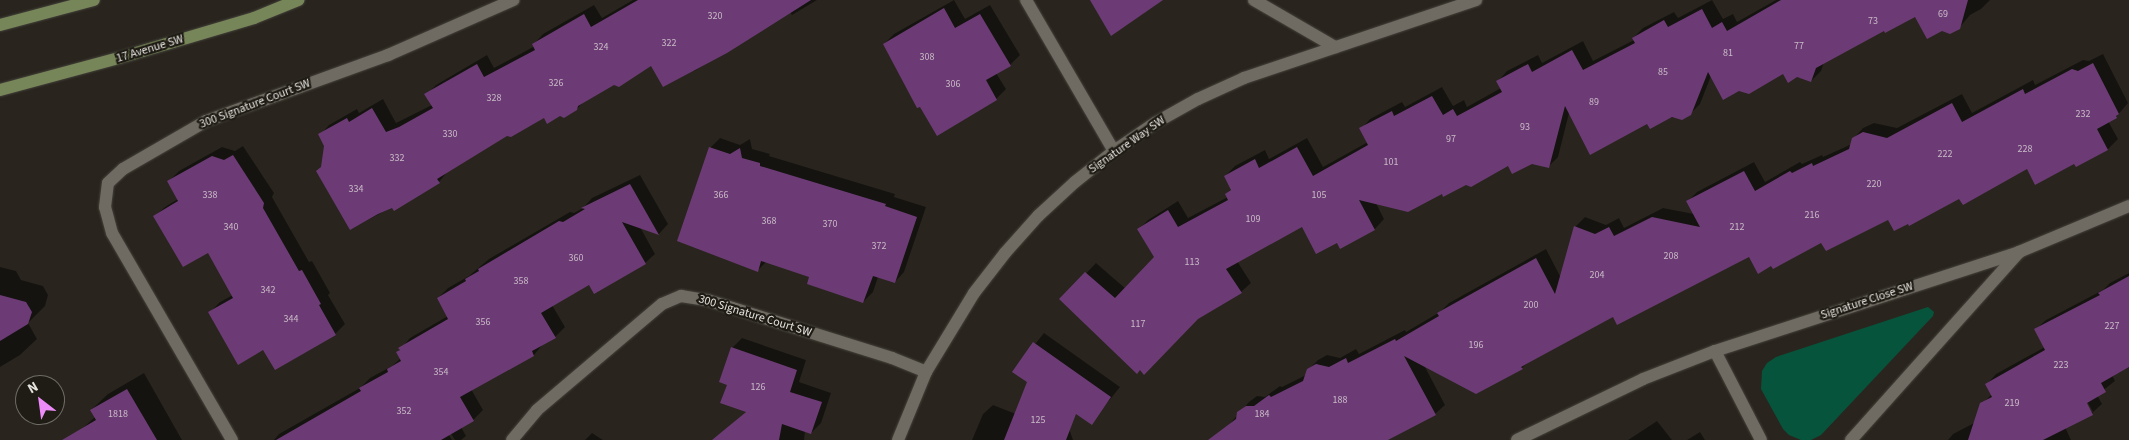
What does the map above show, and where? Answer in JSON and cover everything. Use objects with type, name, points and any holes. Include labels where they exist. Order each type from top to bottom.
[{"type":"main road","points":[[0,25],[94,0]]},
{"type":"main road","name":"17 Avenue SW","points":[[0,90],[128,56],[254,18],[298,0]]},
{"type":"street","name":"300 Signature Court SW","points":[[232,440],[112,233],[105,207],[108,183],[124,169],[206,121],[388,55],[513,0]]},
{"type":"street","points":[[1026,0],[1114,151]]},
{"type":"street","points":[[1254,0],[1335,47]]},
{"type":"street","name":"Signature Way SW","points":[[898,440],[926,372],[974,293],[1005,253],[1038,216],[1075,182],[1114,151],[1155,123],[1198,99],[1244,78],[1476,0]]},
{"type":"street","name":"Signature Close SW","points":[[1517,440],[1642,379],[1715,351],[2019,252],[2129,206]]},
{"type":"street","name":"Signature Close SW","points":[[1851,440],[2019,252]]},
{"type":"street","name":"300 Signature Court SW","points":[[512,440],[537,410],[662,304],[681,296],[707,300],[892,358],[926,372]]},
{"type":"street","points":[[1715,351],[1761,440]]},
{"type":"green space","points":[[1928,307],[1934,312],[1933,316],[1821,435],[1811,440],[1801,440],[1789,435],[1783,429],[1761,389],[1762,371],[1767,363],[1776,357]]},
{"type":"building","points":[[638,0],[811,0],[727,53],[663,87],[651,66],[619,87],[614,85],[578,106],[577,110],[564,118],[560,116],[547,124],[544,118],[511,137],[507,136],[437,179],[440,183],[394,211],[392,208],[378,214],[350,230],[316,171],[321,167],[324,146],[318,134],[347,118],[349,122],[372,108],[386,132],[399,127],[433,108],[424,94],[477,64],[484,77],[535,50],[532,44],[584,14],[591,27]]},
{"type":"building","points":[[1090,0],[1163,0],[1111,36]]},
{"type":"building","points":[[1781,0],[1968,0],[1960,29],[1950,34],[1942,31],[1927,39],[1915,17],[1885,33],[1884,31],[1816,68],[1811,82],[1797,77],[1788,83],[1783,74],[1749,94],[1739,91],[1723,100],[1708,72],[1691,115],[1682,120],[1672,117],[1650,129],[1647,124],[1590,155],[1565,106],[1549,168],[1532,164],[1512,174],[1508,166],[1471,187],[1466,185],[1443,197],[1442,194],[1408,212],[1359,200],[1375,230],[1340,249],[1337,243],[1316,254],[1302,227],[1226,269],[1242,293],[1198,319],[1144,375],[1140,370],[1137,374],[1059,299],[1085,272],[1115,298],[1154,257],[1137,229],[1168,210],[1178,227],[1228,200],[1225,194],[1231,190],[1224,176],[1255,159],[1259,168],[1297,147],[1313,176],[1368,145],[1359,128],[1392,111],[1394,116],[1432,96],[1443,115],[1453,109],[1457,116],[1502,92],[1496,81],[1528,64],[1532,72],[1572,50],[1583,70],[1635,43],[1632,38],[1664,20],[1668,27],[1702,9],[1712,28],[1722,22],[1727,31]]},
{"type":"building","points":[[944,8],[955,28],[980,14],[1011,66],[986,80],[997,100],[937,136],[920,107],[917,108],[883,44]]},
{"type":"building","points":[[2093,63],[2119,114],[2116,116],[2117,118],[2097,129],[2108,150],[2076,167],[2074,164],[2035,185],[2027,169],[1963,205],[1959,199],[1909,226],[1908,224],[1894,231],[1888,220],[1826,251],[1821,243],[1773,269],[1771,266],[1758,274],[1749,257],[1617,325],[1613,317],[1476,394],[1404,356],[1436,415],[1388,440],[1208,440],[1236,419],[1237,412],[1246,406],[1254,406],[1269,395],[1271,397],[1303,381],[1307,369],[1316,364],[1329,367],[1346,358],[1348,363],[1395,339],[1396,341],[1439,316],[1437,313],[1536,258],[1555,294],[1574,226],[1595,234],[1609,227],[1614,236],[1652,217],[1700,227],[1686,201],[1744,171],[1755,191],[1790,171],[1792,173],[1812,163],[1813,166],[1849,149],[1852,138],[1863,132],[1887,138],[1952,103],[1962,122],[2023,89],[2025,94],[2072,69],[2078,71]]},
{"type":"building","points":[[709,147],[730,154],[740,148],[742,158],[760,163],[760,166],[886,204],[885,206],[917,217],[895,283],[873,276],[863,303],[807,284],[809,277],[761,261],[758,272],[677,241]]},
{"type":"building","points":[[233,155],[264,203],[263,208],[299,271],[302,270],[336,335],[275,370],[263,350],[238,365],[208,312],[233,298],[208,253],[183,267],[153,216],[178,201],[167,181],[212,156],[224,160]]},
{"type":"building","points":[[630,184],[659,235],[622,222],[646,264],[594,294],[589,285],[541,313],[556,338],[532,351],[534,356],[460,397],[474,421],[441,440],[276,440],[361,391],[359,388],[388,372],[387,369],[401,361],[396,352],[400,350],[398,348],[448,319],[437,298],[466,281],[465,279],[479,271],[478,269],[559,221],[563,222],[585,209],[581,208]]},
{"type":"building","points":[[2129,276],[2129,367],[2101,383],[2106,392],[2087,403],[2093,415],[2043,440],[1968,440],[1980,403],[1992,397],[1985,384],[2045,350],[2034,329],[2100,295],[2098,293]]},
{"type":"building","points":[[0,295],[26,302],[32,312],[28,324],[0,341]]},
{"type":"building","points":[[1033,342],[1111,397],[1092,425],[1076,414],[1066,440],[1004,440],[1027,382],[1012,372]]},
{"type":"building","points":[[731,347],[797,370],[790,392],[822,402],[811,434],[782,424],[779,440],[712,440],[746,412],[720,403],[727,385],[719,382]]},
{"type":"building","points":[[127,389],[157,440],[62,440],[96,420],[90,410]]}]
